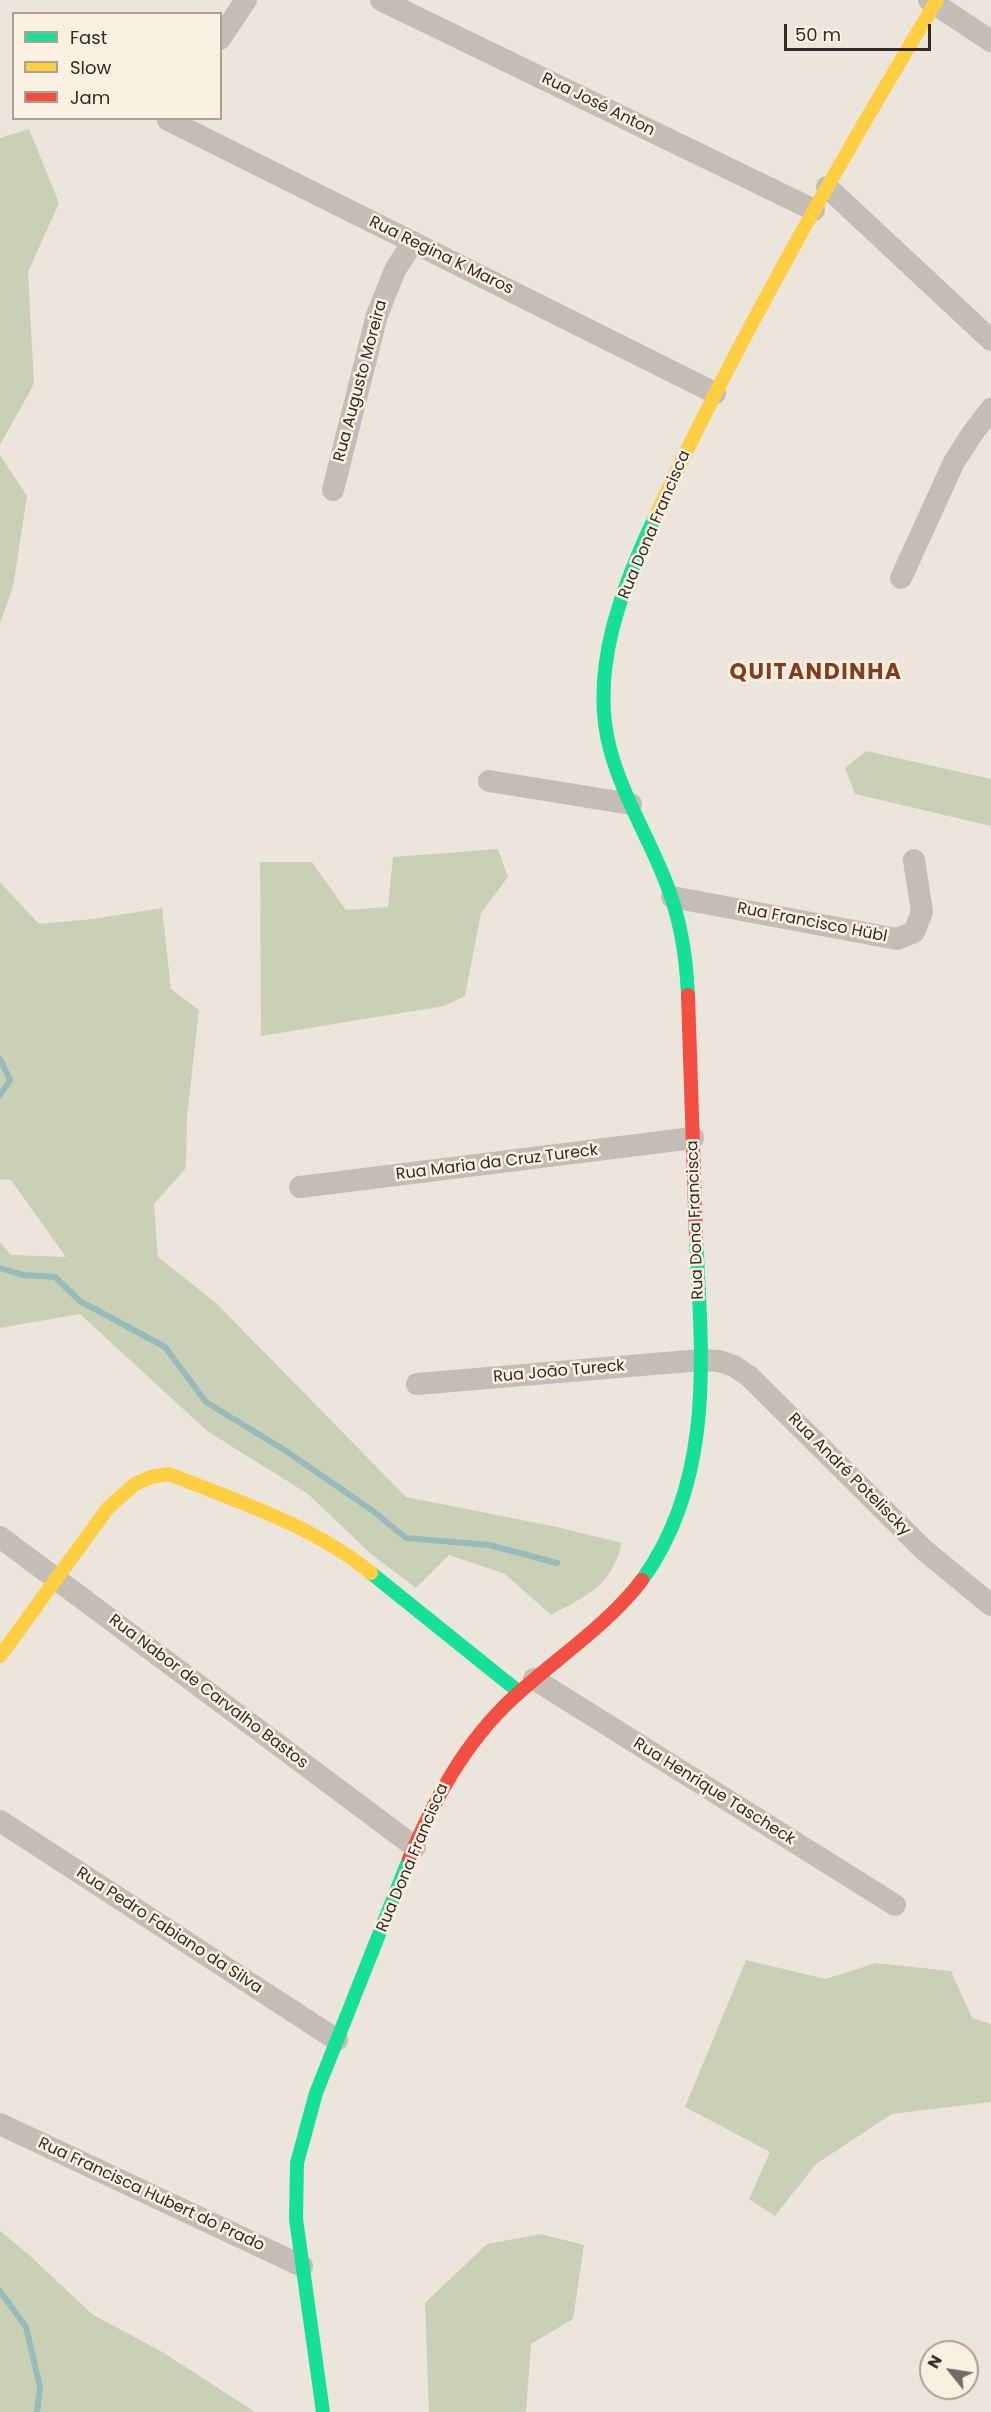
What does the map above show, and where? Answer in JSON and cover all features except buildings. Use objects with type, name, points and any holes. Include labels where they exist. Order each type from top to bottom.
[{"type":"main road","name":"Rua Dona Francisca","points":[[323,2412],[302,2266],[295,2194],[297,2164],[312,2108],[337,2040],[434,1804],[459,1758],[485,1726],[527,1685],[604,1621],[646,1575],[663,1551],[683,1503],[692,1469],[697,1431],[701,1360],[685,950],[681,924],[672,897],[618,777],[605,731],[603,694],[615,621],[636,561],[669,485],[715,393],[814,210],[934,1]]},
{"type":"main road","points":[[0,1656],[122,1492],[138,1481],[153,1475],[169,1474],[301,1528],[333,1544],[527,1685]]},
{"type":"street","points":[[222,36],[246,0]]},
{"type":"street","name":"Rua José Anton","points":[[381,0],[814,210]]},
{"type":"street","points":[[934,1],[991,41]]},
{"type":"street","name":"Rua Regina K Maros","points":[[170,120],[715,393]]},
{"type":"street","points":[[827,187],[991,340]]},
{"type":"street","name":"Rua Augusto Moreira","points":[[333,490],[377,315],[395,270],[413,242]]},
{"type":"street","points":[[901,578],[954,462],[991,409]]},
{"type":"street","points":[[489,781],[631,804]]},
{"type":"street","name":"Rua Francisco Hübl","points":[[672,897],[897,939],[914,932],[922,912],[914,860]]},
{"type":"street","name":"Rua Maria da Cruz Tureck","points":[[300,1187],[693,1138]]},
{"type":"street","name":"Rua João Tureck","points":[[417,1384],[701,1360]]},
{"type":"street","name":"Rua André Poteliscky","points":[[701,1360],[719,1361],[734,1366],[750,1377],[924,1550],[991,1605]]},
{"type":"street","name":"Rua Nabor de Carvalho Bastos","points":[[0,1537],[416,1847]]},
{"type":"street","name":"Rua Henrique Tascheck","points":[[527,1685],[895,1905]]},
{"type":"street","name":"Rua Pedro Fabiano da Silva","points":[[0,1821],[337,2040]]},
{"type":"street","name":"Rua Francisca Hubert do Prado","points":[[0,2124],[302,2266]]},
{"type":"green space","points":[[29,129],[59,203],[28,272],[34,384],[0,445],[0,138]]},
{"type":"green space","points":[[0,455],[27,496],[13,587],[0,623]]},
{"type":"green space","points":[[866,751],[991,779],[991,826],[855,794],[845,768]]},
{"type":"green space","points":[[498,849],[508,877],[481,913],[465,996],[444,1006],[261,1036],[260,862],[312,862],[346,910],[388,907],[393,857]]},
{"type":"green space","points":[[0,882],[39,924],[93,919],[162,908],[171,989],[199,1010],[187,1116],[186,1168],[154,1204],[158,1257],[216,1303],[406,1497],[557,1527],[622,1543],[611,1570],[596,1588],[551,1615],[505,1574],[449,1555],[416,1588],[371,1554],[308,1494],[207,1431],[80,1314],[0,1328],[0,1242],[11,1255],[66,1257],[11,1180],[0,1179]]},
{"type":"green space","points":[[746,1960],[826,1979],[876,1963],[951,1971],[972,2018],[991,2024],[991,2102],[892,2114],[816,2164],[775,2216],[749,2199],[770,2152],[685,2107]]},
{"type":"green space","points":[[0,2231],[92,2314],[164,2353],[255,2412],[0,2412]]},
{"type":"green space","points":[[541,2234],[584,2245],[573,2319],[531,2344],[526,2412],[429,2412],[425,2303],[487,2244]]},
{"type":"waterway","points":[[0,1059],[10,1080],[0,1095]]},
{"type":"waterway","points":[[0,1268],[23,1275],[55,1277],[80,1301],[165,1347],[206,1402],[286,1451],[373,1511],[406,1538],[489,1545],[557,1563]]},
{"type":"waterway","points":[[0,2291],[26,2327],[40,2387],[37,2412]]},
{"type":"traffic: fast","points":[[655,517],[631,572],[612,630],[606,660],[605,720],[615,766],[674,905],[684,949],[688,995]]},
{"type":"traffic: fast","points":[[642,1580],[666,1541],[682,1501],[693,1459],[699,1415],[701,1371],[696,1238]]},
{"type":"traffic: fast","points":[[371,1573],[519,1692]]},
{"type":"traffic: fast","points":[[323,2412],[296,2219],[297,2163],[316,2093],[409,1859]]},
{"type":"traffic: slow","points":[[655,517],[754,319],[862,127],[937,0]]},
{"type":"traffic: slow","points":[[0,1656],[108,1508],[135,1484],[151,1477],[169,1474],[274,1516],[324,1541],[371,1573]]},
{"type":"traffic: jam","points":[[688,995],[696,1238]]},
{"type":"traffic: jam","points":[[409,1859],[440,1794],[480,1733],[513,1698],[613,1612],[642,1580]]},
{"type":"district","name":"QUITANDINHA","points":[[816,673]]}]
